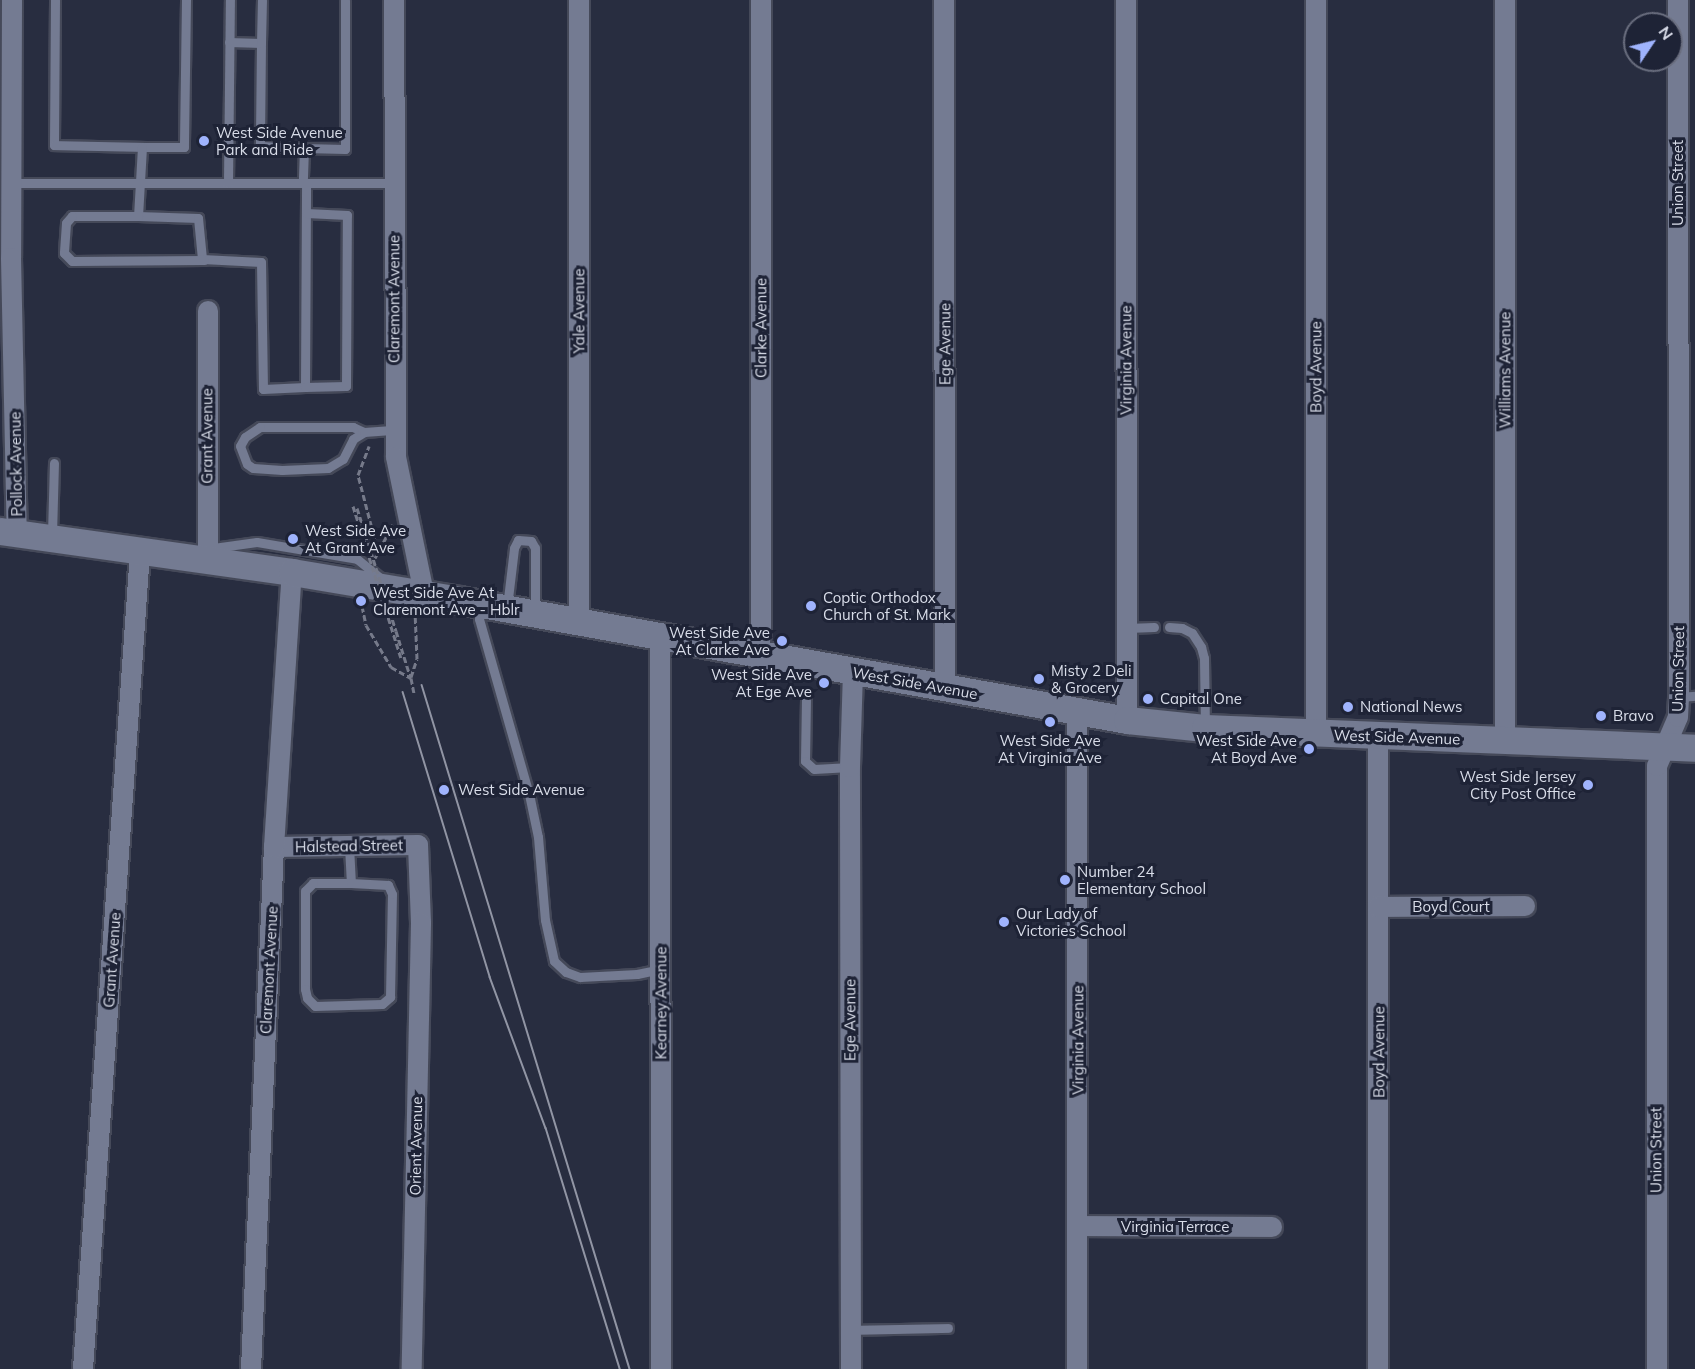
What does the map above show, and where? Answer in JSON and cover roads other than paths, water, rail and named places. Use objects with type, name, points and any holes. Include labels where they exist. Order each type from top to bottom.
[{"type":"main road","name":"West Side Avenue","points":[[9,532],[51,540],[152,553],[208,555],[395,590],[420,602],[494,607],[758,656],[1127,720],[1205,728],[1316,734],[1668,745],[1695,748]]},
{"type":"street","name":"Pollock Avenue","points":[[9,532],[12,0]]},
{"type":"street","name":"Claremont Avenue","points":[[394,0],[393,183],[396,457],[420,602]]},
{"type":"street","name":"Yale Avenue","points":[[579,0],[579,622]]},
{"type":"street","name":"Clarke Avenue","points":[[758,656],[761,633],[761,0]]},
{"type":"street","name":"Ege Avenue","points":[[944,0],[945,689]]},
{"type":"street","name":"Virginia Avenue","points":[[1126,0],[1127,720]]},
{"type":"street","name":"Boyd Avenue","points":[[1316,0],[1316,734]]},
{"type":"street","name":"Williams Avenue","points":[[1505,0],[1505,741]]},
{"type":"street","name":"Union Street","points":[[1657,1369],[1657,766],[1687,697],[1678,0]]},
{"type":"street","name":"Grant Avenue","points":[[208,311],[208,555]]},
{"type":"street","name":"Grant Avenue","points":[[83,1369],[152,553]]},
{"type":"street","name":"Claremont Avenue","points":[[251,1369],[274,847],[292,572]]},
{"type":"street","name":"Kearney Avenue","points":[[660,637],[661,1369]]},
{"type":"street","name":"Ege Avenue","points":[[851,1369],[850,767],[853,672]]},
{"type":"street","name":"Virginia Avenue","points":[[1077,711],[1079,1226],[1077,1369]]},
{"type":"street","name":"Boyd Avenue","points":[[1378,736],[1378,1369]]},
{"type":"street","name":"Halstead Street","points":[[274,847],[418,845],[421,923]]},
{"type":"street","name":"Boyd Court","points":[[1378,907],[1525,906]]},
{"type":"street","name":"Orient Avenue","points":[[412,1369],[421,923]]},
{"type":"street","name":"Virginia Terrace","points":[[1079,1226],[1272,1227]]},
{"type":"lane","points":[[55,0],[54,145],[142,147],[184,147],[186,0]]},
{"type":"lane","points":[[228,183],[230,0]]},
{"type":"lane","points":[[262,0],[260,146],[345,149],[345,0]]},
{"type":"lane","points":[[230,42],[261,43]]},
{"type":"lane","points":[[138,216],[142,147]]},
{"type":"lane","points":[[304,148],[305,387]]},
{"type":"lane","points":[[11,183],[393,183]]},
{"type":"lane","points":[[204,260],[198,218],[72,216],[64,230],[64,253],[72,261],[261,262],[263,389],[346,386],[347,215],[306,213]]},
{"type":"lane","points":[[364,432],[353,439],[343,459],[328,468],[253,468],[247,464],[240,446],[245,437],[260,427],[352,427],[364,432],[395,430]]},
{"type":"lane","points":[[51,540],[54,463]]},
{"type":"lane","points":[[535,615],[536,548],[531,541],[518,540],[494,607],[480,622],[530,794],[538,837],[545,920],[554,961],[566,972],[580,977],[637,974],[661,969]]},
{"type":"lane","points":[[208,555],[257,542],[357,559],[395,590]]},
{"type":"lane","points":[[1127,628],[1154,627]]},
{"type":"lane","points":[[1169,627],[1182,628],[1192,633],[1201,647],[1204,658],[1205,728]]},
{"type":"lane","points":[[806,698],[805,761],[814,769],[850,767]]},
{"type":"lane","points":[[349,846],[351,883]]},
{"type":"lane","points":[[313,883],[351,883],[388,885],[392,894],[390,997],[382,1004],[315,1006],[307,998],[305,989],[305,891],[313,883]]},
{"type":"lane","points":[[851,1330],[948,1328]]},
{"type":"tram line","points":[[422,685],[630,1369]]},
{"type":"tram line","points":[[403,692],[490,977],[546,1128],[620,1369]]},
{"type":"place","name":"West Side Avenue Park and Ride","points":[[204,141]]},
{"type":"place","name":"West Side Ave At Grant Ave","points":[[293,539]]},
{"type":"place","name":"West Side Ave At Claremont Ave - Hblr","points":[[361,601]]},
{"type":"place","name":"Coptic Orthodox Church of St. Mark","points":[[811,606]]},
{"type":"place","name":"West Side Ave At Clarke Ave","points":[[782,641]]},
{"type":"place","name":"Misty 2 Deli & Grocery","points":[[1039,679]]},
{"type":"place","name":"West Side Ave At Ege Ave","points":[[824,683]]},
{"type":"place","name":"Capital One","points":[[1148,699]]},
{"type":"place","name":"National News","points":[[1348,707]]},
{"type":"place","name":"Bravo","points":[[1601,716]]},
{"type":"place","name":"West Side Ave At Virginia Ave","points":[[1050,722]]},
{"type":"place","name":"West Side Ave At Boyd Ave","points":[[1309,749]]},
{"type":"place","name":"West Side Jersey City Post Office","points":[[1588,785]]},
{"type":"place","name":"West Side Avenue","points":[[444,790]]},
{"type":"place","name":"Number 24 Elementary School","points":[[1065,880]]},
{"type":"place","name":"Our Lady of Victories School","points":[[1004,922]]}]
